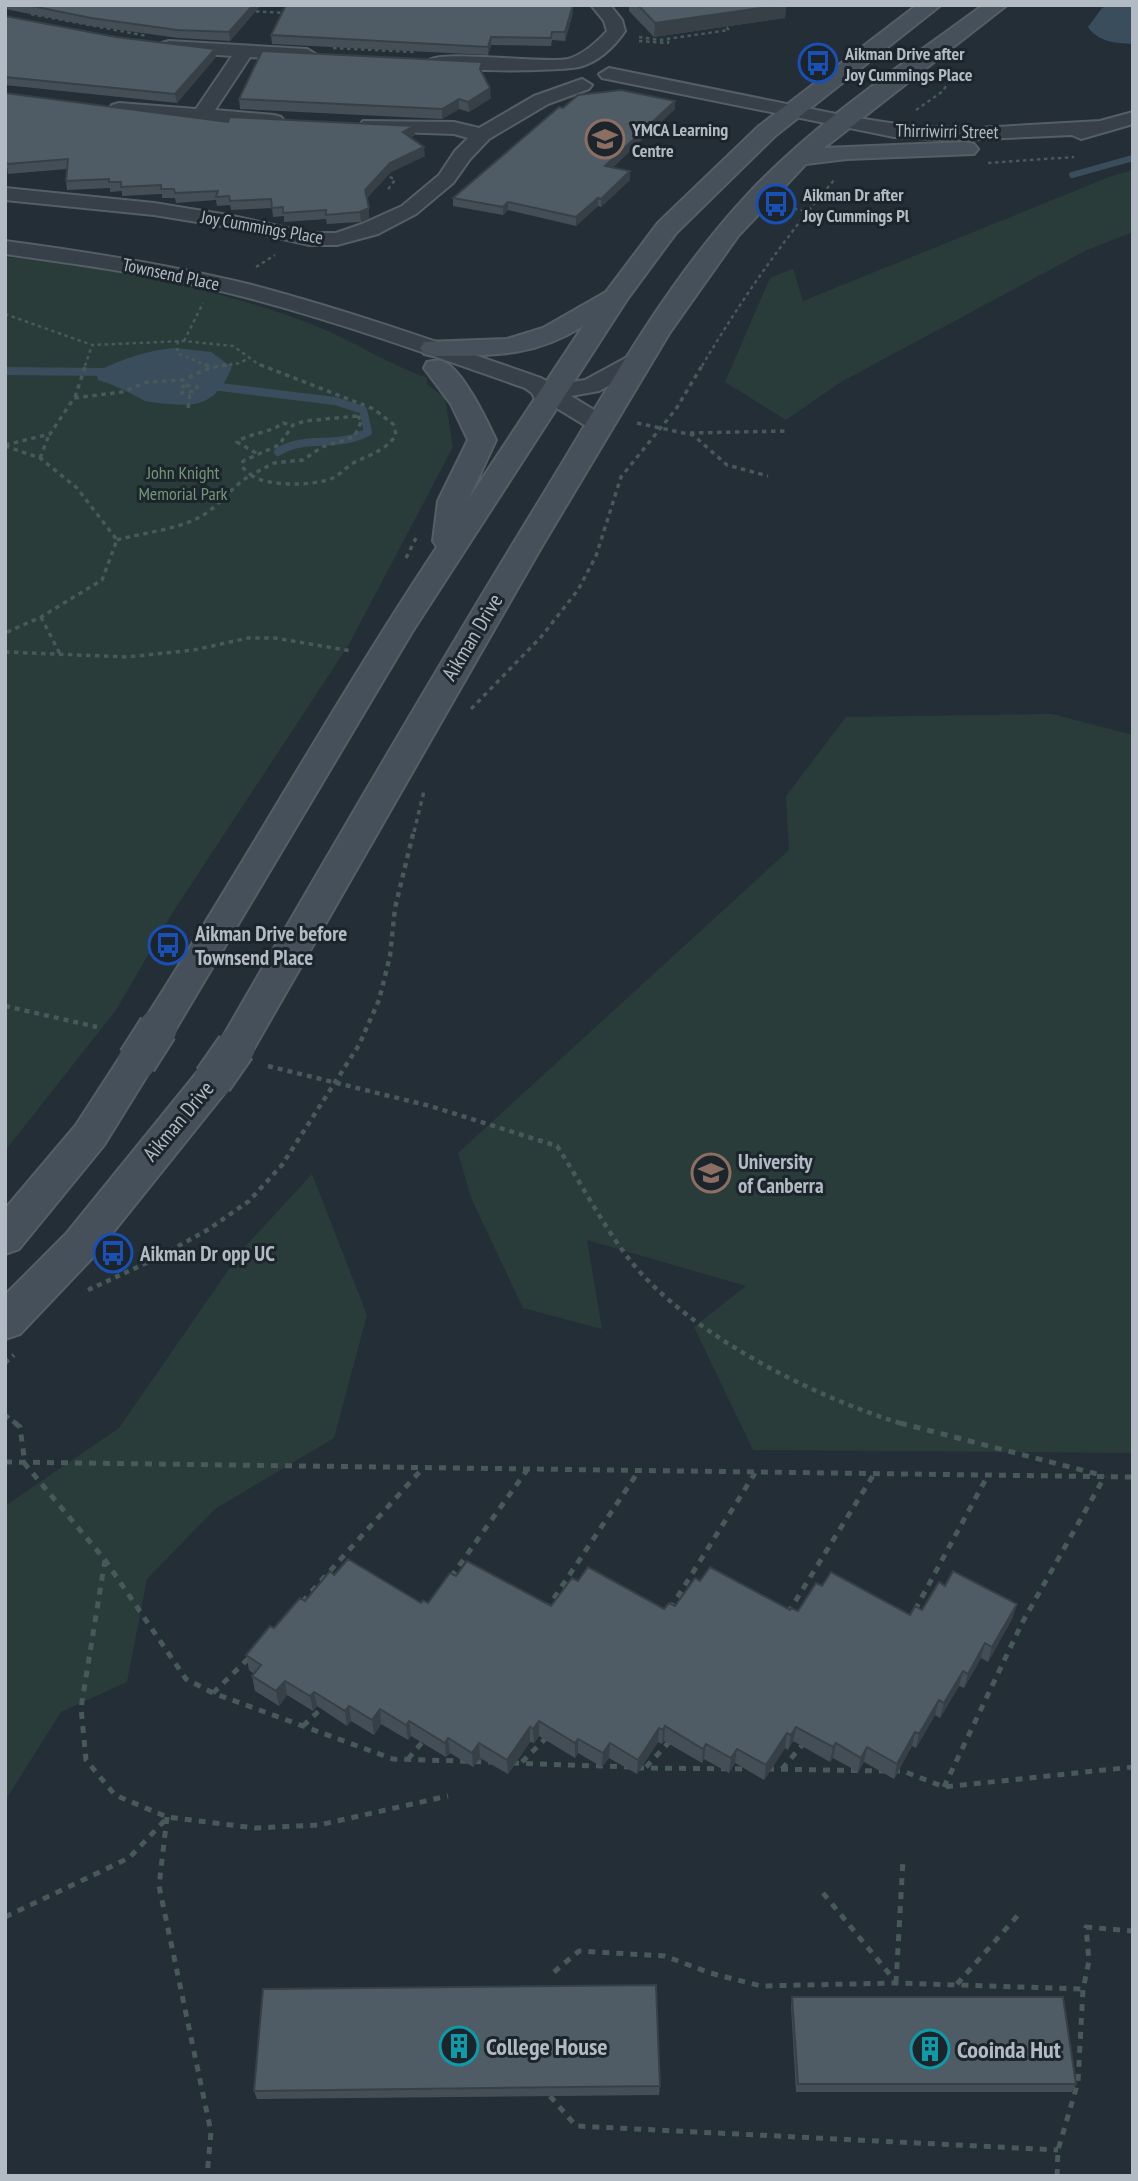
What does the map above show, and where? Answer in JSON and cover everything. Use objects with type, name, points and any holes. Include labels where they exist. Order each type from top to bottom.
[{"type":"main road","points":[[5,1238],[90,1135],[158,1028],[396,632],[617,295],[667,228],[787,115],[931,5]]},
{"type":"main road","name":"Aikman Drive","points":[[10,1338],[79,1245],[213,1080],[236,1047],[418,728],[602,420],[639,360],[731,228],[797,159],[834,127],[997,5]]},
{"type":"main road","points":[[896,81],[891,118],[894,126],[902,131]]},
{"type":"main road","points":[[797,159],[848,152],[966,149]]},
{"type":"main road","points":[[446,557],[453,501],[482,440],[464,402],[435,358],[509,347],[552,334],[617,295]]},
{"type":"street","points":[[599,71],[616,26],[600,5]]},
{"type":"street","points":[[153,41],[244,52],[326,52]]},
{"type":"street","points":[[201,116],[244,52]]},
{"type":"street","name":"Joy Cummings Place","points":[[422,56],[599,71],[834,127]]},
{"type":"street","name":"Joy Cummings Place","points":[[563,70],[599,71]]},
{"type":"street","name":"Joy Cummings Place","points":[[541,100],[563,70]]},
{"type":"street","name":"Joy Cummings Place","points":[[5,194],[190,214],[321,240],[337,239],[370,229],[419,203],[446,179],[462,155],[482,135],[541,100],[599,71]]},
{"type":"street","points":[[105,107],[299,122]]},
{"type":"street","name":"Thirriwirri Street","points":[[834,127],[876,142],[966,149],[1048,143],[1133,118]]},
{"type":"street","points":[[356,125],[454,128],[482,135]]},
{"type":"street","name":"Thirriwirri Street","points":[[834,127],[938,134],[1103,127]]},
{"type":"street","name":"Townsend Place","points":[[5,247],[121,263],[199,279],[332,319],[435,358],[511,395],[554,394],[592,386],[639,360]]},
{"type":"street","points":[[554,394],[602,420]]},
{"type":"path","points":[[242,11],[297,13]]},
{"type":"path","points":[[26,13],[153,41]]},
{"type":"path","points":[[638,37],[669,39],[729,30],[726,27]]},
{"type":"path","points":[[634,40],[663,44],[668,43],[669,39]]},
{"type":"path","points":[[326,52],[422,56]]},
{"type":"path","points":[[469,711],[541,638],[578,590],[596,556],[621,477],[676,409],[739,304],[771,263],[794,227],[842,169]]},
{"type":"path","points":[[378,171],[395,180],[385,193]]},
{"type":"path","points":[[379,192],[419,203]]},
{"type":"path","points":[[5,314],[92,345],[178,341],[233,346],[265,369],[374,409],[394,425],[396,435],[389,447],[377,455],[352,463],[333,478],[294,483],[258,480],[242,467],[243,461],[279,445],[293,425]]},
{"type":"path","points":[[178,341],[176,348],[181,355],[194,358],[211,368]]},
{"type":"path","points":[[40,458],[50,434],[75,398],[92,345]]},
{"type":"path","points":[[190,393],[180,391],[185,382],[211,368],[240,363],[249,358]]},
{"type":"path","points":[[75,398],[122,391],[147,382],[185,382],[197,387],[190,393],[188,408]]},
{"type":"path","points":[[117,540],[196,519],[216,505],[235,484],[274,463],[303,460],[322,447],[354,437],[362,420],[357,416],[305,421],[293,425],[283,423],[272,433],[243,436],[236,442],[257,453]]},
{"type":"path","points":[[602,420],[688,433],[786,430]]},
{"type":"path","points":[[688,433],[727,466],[768,476]]},
{"type":"path","points":[[5,445],[50,434]]},
{"type":"path","points":[[5,445],[40,458],[77,488],[117,540]]},
{"type":"path","points":[[5,634],[41,617],[102,580],[117,540]]},
{"type":"path","points":[[41,617],[60,654]]},
{"type":"path","points":[[5,652],[127,657],[194,650],[248,638],[275,638],[359,653]]},
{"type":"path","points":[[82,1293],[157,1258],[209,1229],[249,1202],[282,1165],[359,1045],[379,1000],[390,956],[395,908],[426,783]]},
{"type":"path","points":[[5,1006],[97,1027]]},
{"type":"path","points":[[268,1066],[430,1106],[558,1146],[629,1259],[673,1306],[769,1368],[858,1411],[949,1438],[1104,1476]]},
{"type":"path","points":[[5,1363],[10,1338]]},
{"type":"path","points":[[5,1415],[20,1427],[25,1464],[105,1560],[186,1679],[213,1693],[393,1759],[496,1762]]},
{"type":"path","points":[[5,1462],[1133,1477]]},
{"type":"path","points":[[295,1609],[422,1469]]},
{"type":"path","points":[[445,1586],[527,1470]]},
{"type":"path","points":[[539,1617],[639,1471]]},
{"type":"path","points":[[662,1618],[671,1608],[755,1472]]},
{"type":"path","points":[[781,1620],[790,1610],[874,1474]]},
{"type":"path","points":[[913,1614],[988,1475]]},
{"type":"path","points":[[944,1787],[1022,1623],[1104,1476]]},
{"type":"path","points":[[105,1560],[81,1708],[86,1760],[115,1796],[167,1817],[255,1828],[319,1825],[448,1796]]},
{"type":"path","points":[[213,1693],[259,1647]]},
{"type":"path","points":[[303,1726],[332,1699]]},
{"type":"path","points":[[407,1759],[435,1729]]},
{"type":"path","points":[[522,1763],[550,1734]]},
{"type":"path","points":[[645,1768],[673,1738]]},
{"type":"path","points":[[782,1769],[808,1738]]},
{"type":"path","points":[[509,1763],[645,1768],[903,1771],[944,1787],[1133,1767]]},
{"type":"path","points":[[5,1917],[129,1858],[167,1817]]},
{"type":"path","points":[[167,1817],[159,1886],[211,2132],[207,2176]]},
{"type":"path","points":[[897,1983],[903,1860]]},
{"type":"path","points":[[823,1893],[897,1983]]},
{"type":"path","points":[[956,1985],[1020,1914]]},
{"type":"path","points":[[1057,2176],[1058,2150],[1079,2082],[1083,1989],[1089,1961],[1086,1927],[1133,1931]]},
{"type":"path","points":[[554,1972],[579,1951],[608,1951],[665,1956],[710,1973],[761,1986],[897,1983],[1083,1989]]},
{"type":"path","points":[[550,2096],[576,2126],[1058,2150]]},
{"type":"green space","points":[[1133,170],[1133,232],[1087,250],[841,382],[786,420],[725,382],[770,278],[793,269],[803,301],[1109,177]]},
{"type":"green space","name":"John Knight Memorial Park","points":[[5,257],[82,266],[163,281],[243,301],[316,326],[427,378],[427,384],[445,398],[453,447],[348,646],[173,912],[116,1010],[5,1151]]},
{"type":"green space","points":[[1052,714],[1133,735],[1133,1453],[753,1450],[694,1327],[746,1286],[587,1240],[602,1329],[523,1308],[472,1200],[458,1153],[789,850],[786,796],[846,717]]},
{"type":"green space","points":[[312,1174],[367,1315],[334,1438],[215,1509],[147,1579],[127,1682],[61,1712],[5,1801],[5,1506],[119,1428],[243,1249]]},
{"type":"water","points":[[1109,5],[1133,5],[1133,44],[1102,39],[1088,27],[1102,8]]},
{"type":"water","points":[[176,348],[211,352],[232,367],[222,386],[209,399],[182,405],[152,402],[98,380],[96,372],[115,363],[145,353]]},
{"type":"building","points":[[27,5],[253,5],[229,32],[177,30],[91,18]]},
{"type":"building","points":[[286,5],[573,5],[565,32],[552,32],[551,38],[491,37],[488,47],[271,35]]},
{"type":"building","points":[[638,5],[781,5],[655,23]]},
{"type":"building","points":[[5,16],[116,37],[215,49],[175,94],[5,77]]},
{"type":"building","points":[[262,51],[482,62],[480,69],[490,88],[468,102],[459,99],[442,109],[239,99]]},
{"type":"building","points":[[621,90],[675,101],[605,166],[630,171],[601,199],[598,198],[576,217],[508,202],[503,207],[453,198],[559,107],[563,108],[578,95]]},
{"type":"building","points":[[5,93],[228,122],[230,117],[414,126],[403,132],[424,147],[390,163],[365,190],[369,208],[360,212],[326,215],[326,210],[283,213],[283,207],[272,208],[271,199],[230,201],[229,196],[216,197],[218,191],[175,193],[174,189],[161,189],[161,185],[121,187],[121,182],[109,182],[109,179],[66,181],[68,159],[7,164]]},
{"type":"building","points":[[348,1559],[421,1603],[423,1600],[428,1603],[450,1573],[456,1576],[467,1561],[551,1606],[572,1578],[578,1581],[588,1567],[664,1609],[669,1603],[675,1606],[695,1578],[700,1581],[710,1567],[790,1610],[791,1608],[798,1611],[816,1583],[822,1586],[831,1572],[910,1615],[915,1606],[922,1610],[939,1582],[945,1586],[953,1571],[1017,1604],[992,1647],[985,1643],[968,1674],[963,1671],[944,1703],[939,1700],[919,1734],[915,1732],[897,1764],[867,1747],[861,1758],[836,1743],[833,1747],[796,1727],[791,1735],[787,1733],[766,1765],[737,1749],[731,1758],[706,1744],[703,1749],[665,1726],[663,1730],[659,1728],[638,1760],[610,1743],[603,1753],[578,1739],[575,1743],[539,1721],[533,1729],[530,1727],[507,1760],[479,1743],[472,1753],[448,1738],[445,1743],[409,1721],[406,1725],[380,1709],[372,1720],[349,1706],[345,1711],[314,1692],[310,1696],[285,1681],[276,1691],[252,1676],[261,1665],[246,1655],[270,1626],[274,1628],[300,1598],[305,1601],[330,1571],[334,1575]]},
{"type":"building","name":"College House","points":[[656,1985],[660,2086],[254,2091],[263,1989]]},
{"type":"building","name":"Cooinda Hut","points":[[792,1997],[1063,1997],[1076,2084],[798,2084]]},
{"type":"waterway","points":[[1072,175],[1133,158]]},
{"type":"waterway","points":[[5,371],[107,372]]},
{"type":"waterway","points":[[212,386],[335,401],[363,410],[368,432],[364,434],[342,440],[298,444],[278,452]]},
{"type":"place","name":"Aikman Drive after Joy Cummings Place","points":[[818,63]]},
{"type":"place","name":"YMCA Learning Centre","points":[[605,139]]},
{"type":"place","name":"Aikman Dr after Joy Cummings Pl","points":[[776,204]]},
{"type":"place","name":"Aikman Drive before Townsend Place","points":[[168,945]]},
{"type":"place","name":"University of Canberra","points":[[711,1173]]},
{"type":"place","name":"Aikman Dr opp UC","points":[[113,1253]]},
{"type":"place","name":"College House","points":[[459,2046]]},
{"type":"place","name":"Cooinda Hut","points":[[930,2049]]}]
